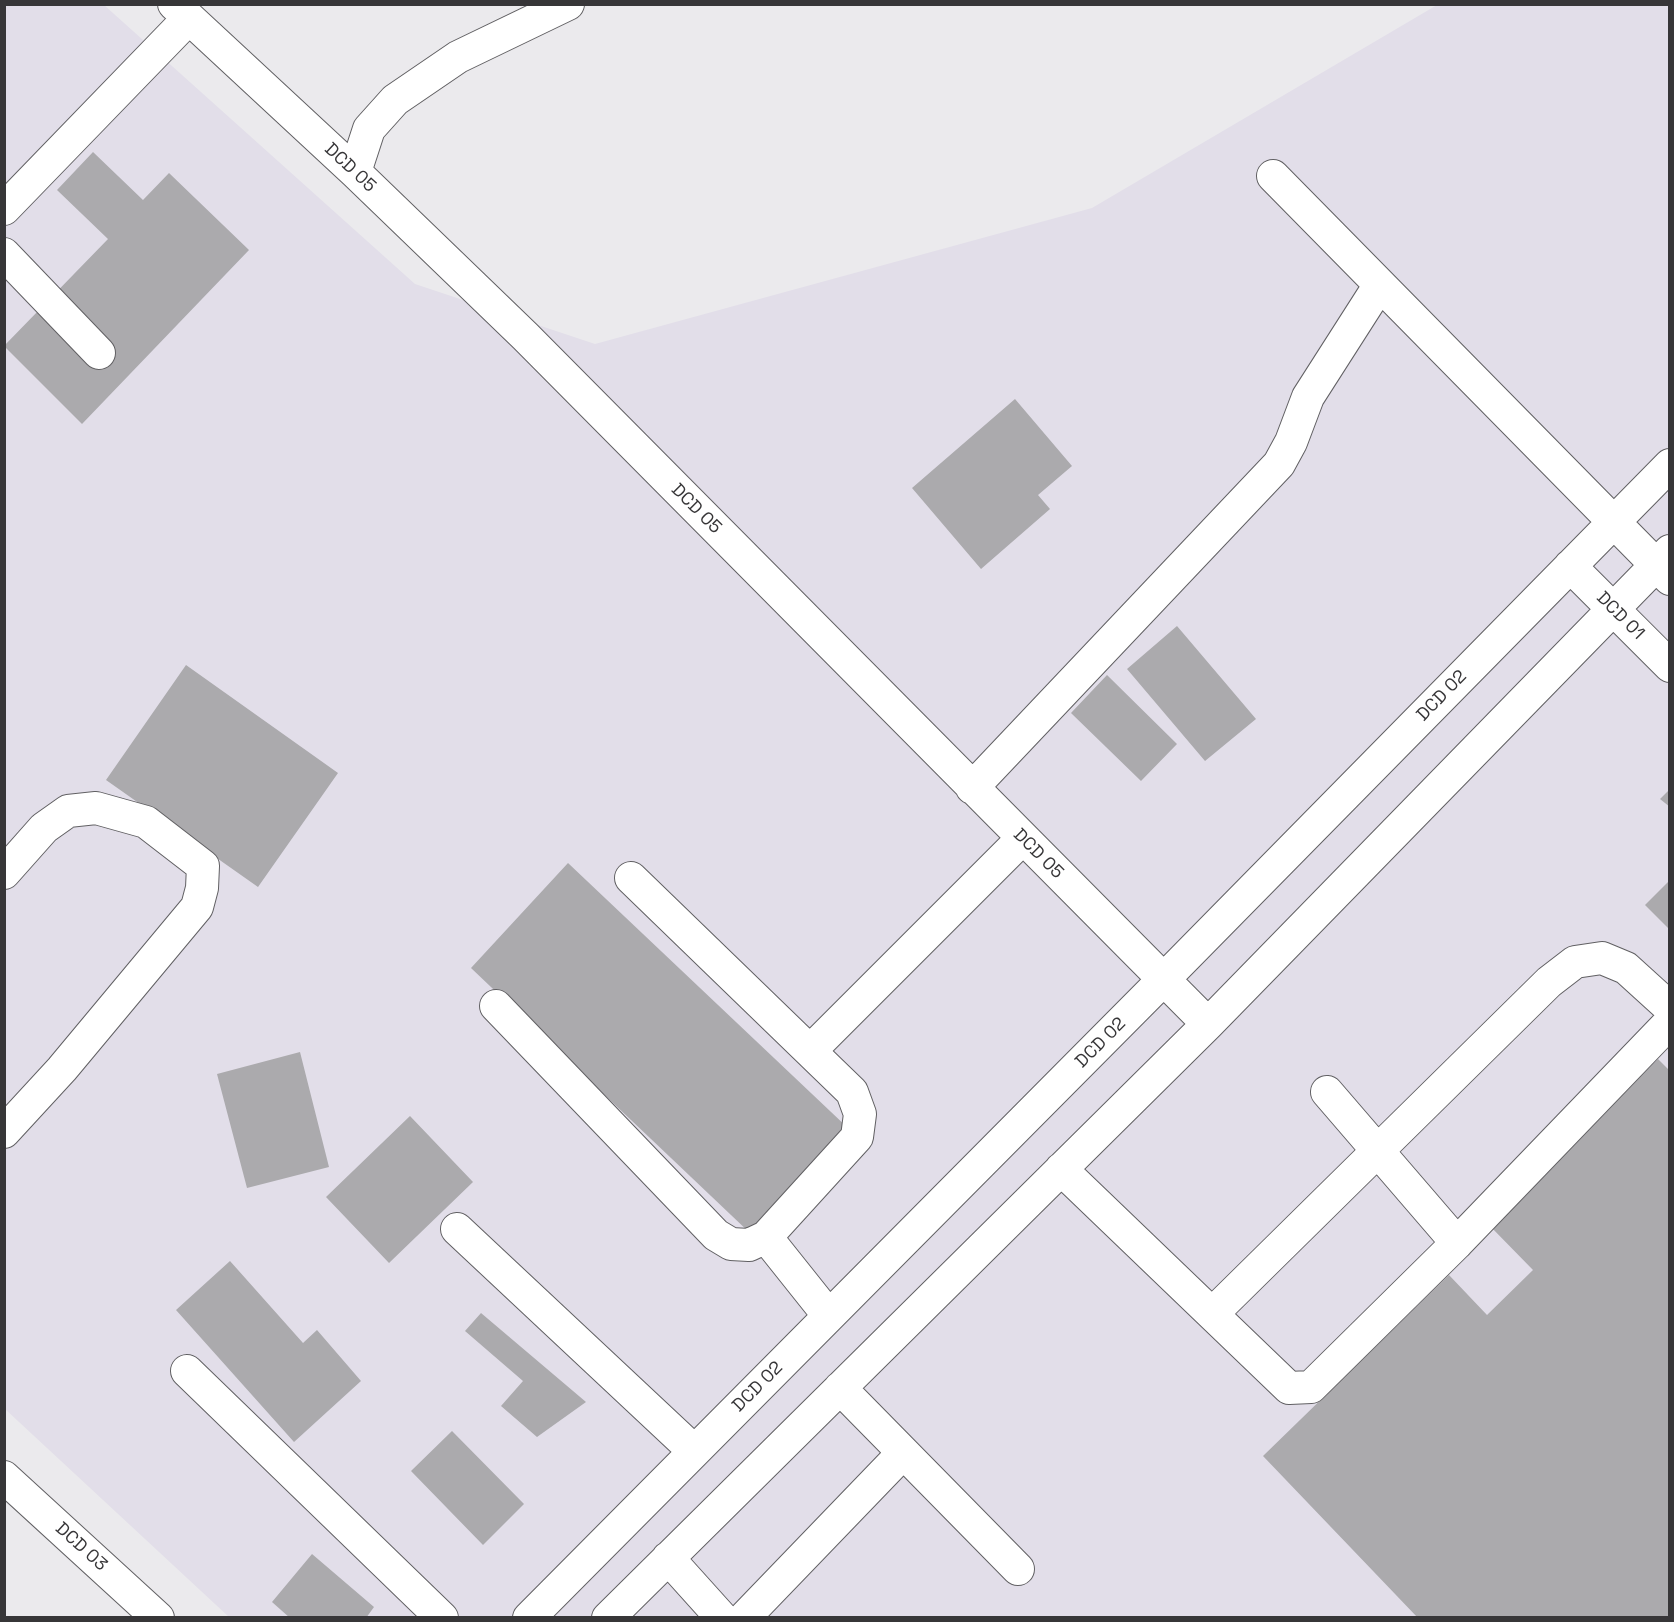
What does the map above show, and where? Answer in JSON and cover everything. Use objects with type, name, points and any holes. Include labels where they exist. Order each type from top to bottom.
[{"type":"street","points":[[355,172],[369,129],[395,100],[458,57],[568,4]]},
{"type":"street","points":[[4,209],[182,11]]},
{"type":"street","name":"DCD 05","points":[[182,11],[355,172],[525,336],[1208,1024]]},
{"type":"street","points":[[608,1617],[1208,1024],[1612,609],[1665,565],[1612,524],[1273,176]]},
{"type":"street","points":[[4,254],[99,353]]},
{"type":"street","points":[[972,788],[1280,464],[1308,396],[1379,286]]},
{"type":"street","name":"DCD 02","points":[[529,1617],[1163,980],[1670,465]]},
{"type":"street","name":"DCD 01","points":[[1570,566],[1670,666]]},
{"type":"street","points":[[4,873],[44,828],[68,811],[96,808],[146,822],[203,866],[202,888],[197,906],[62,1069],[4,1132]]},
{"type":"street","points":[[810,1051],[1023,838]]},
{"type":"street","points":[[496,1006],[716,1235],[731,1244],[749,1245],[766,1238],[856,1137],[860,1114],[852,1092],[631,878]]},
{"type":"street","points":[[1212,1313],[1549,982],[1575,962],[1602,958],[1626,968],[1670,1008]]},
{"type":"street","points":[[1062,1169],[1289,1388],[1311,1387],[1457,1243],[1670,1022]]},
{"type":"street","points":[[1327,1092],[1457,1243]]},
{"type":"street","points":[[458,1229],[694,1451]]},
{"type":"street","points":[[766,1238],[829,1316]]},
{"type":"street","points":[[187,1371],[442,1617]]},
{"type":"street","points":[[840,1388],[1018,1569]]},
{"type":"street","points":[[744,1617],[903,1453]]},
{"type":"street","name":"DCD 03","points":[[4,1477],[158,1617]]},
{"type":"street","points":[[668,1558],[722,1617]]},
{"type":"shaded area","points":[[4,5],[104,5],[415,284],[595,344],[1092,208],[1437,5],[1669,5],[1669,1617],[229,1617],[5,1409]]},
{"type":"building","points":[[93,152],[143,200],[169,173],[249,250],[82,424],[4,346],[108,239],[57,190]]},
{"type":"building","points":[[1015,399],[1072,466],[1038,495],[1050,509],[981,569],[912,488]]},
{"type":"building","points":[[1177,626],[1256,719],[1205,761],[1127,669]]},
{"type":"building","points":[[186,665],[338,773],[258,887],[106,780]]},
{"type":"building","points":[[1107,675],[1177,744],[1141,781],[1071,713]]},
{"type":"building","points":[[1670,789],[1670,807],[1660,799]]},
{"type":"building","points":[[568,863],[849,1129],[751,1234],[471,968]]},
{"type":"building","points":[[1670,880],[1670,930],[1645,905]]},
{"type":"building","points":[[300,1052],[329,1167],[247,1188],[217,1074]]},
{"type":"building","points":[[1658,1059],[1670,1071],[1670,1618],[1418,1618],[1263,1456],[1449,1275],[1487,1315],[1533,1270],[1489,1225]]},
{"type":"building","points":[[410,1116],[473,1182],[389,1263],[326,1197]]},
{"type":"building","points":[[230,1261],[303,1343],[317,1330],[361,1381],[294,1442],[176,1310]]},
{"type":"building","points":[[481,1313],[586,1402],[537,1437],[501,1406],[523,1381],[465,1331]]},
{"type":"building","points":[[452,1431],[524,1504],[483,1545],[411,1471]]},
{"type":"building","points":[[312,1554],[374,1607],[366,1618],[290,1618],[272,1602]]}]
